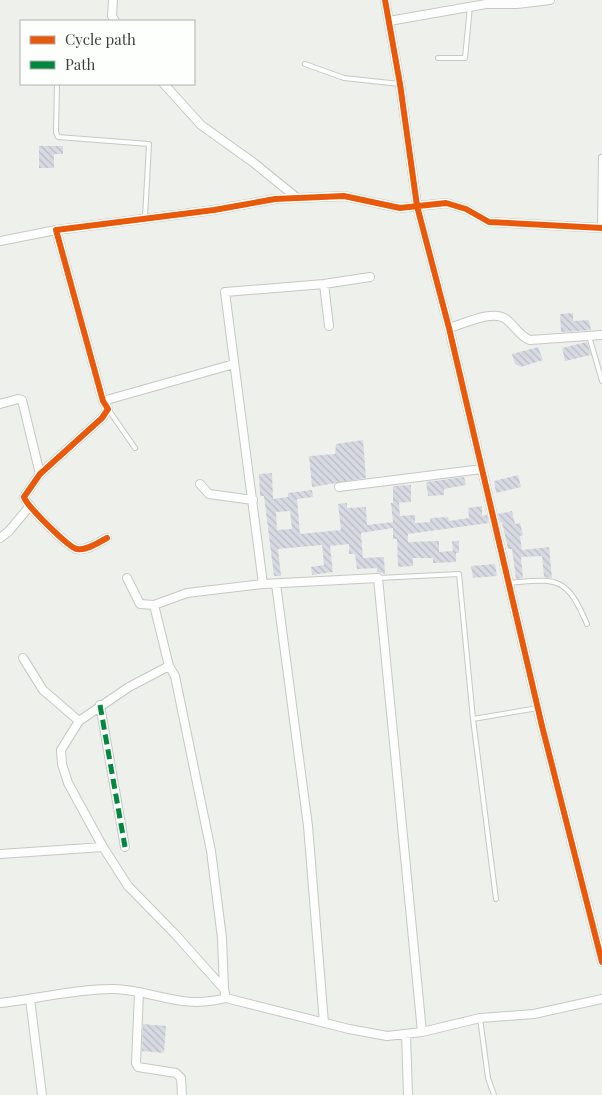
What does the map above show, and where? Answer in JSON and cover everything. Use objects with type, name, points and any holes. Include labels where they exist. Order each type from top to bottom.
[{"type":"street","points":[[114,0],[112,16],[114,20]]},
{"type":"street","points":[[384,0],[400,84],[418,206],[449,328],[538,708],[602,962]]},
{"type":"street","points":[[389,21],[470,6],[550,0]]},
{"type":"street","points":[[165,85],[201,126],[254,163],[298,198]]},
{"type":"street","points":[[0,241],[56,230],[145,217],[214,210],[275,199],[344,196],[400,208],[446,203],[466,209],[489,222],[601,228]]},
{"type":"street","points":[[56,230],[103,401],[108,409],[102,418],[40,474],[25,493],[25,502],[77,549],[84,549],[107,538]]},
{"type":"street","points":[[263,584],[225,292],[324,284],[370,277]]},
{"type":"street","points":[[324,284],[329,326]]},
{"type":"street","points":[[449,328],[494,315],[505,318],[522,338],[530,340],[602,335]]},
{"type":"street","points":[[103,401],[234,364]]},
{"type":"street","points":[[0,404],[18,399],[22,400],[40,474]]},
{"type":"street","points":[[339,487],[482,469]]},
{"type":"street","points":[[200,484],[209,494],[253,500]]},
{"type":"street","points":[[0,538],[9,531],[29,507]]},
{"type":"street","points":[[127,578],[140,604],[154,605],[186,592],[263,584],[378,578],[422,1032]]},
{"type":"street","points":[[276,584],[308,826],[324,1023]]},
{"type":"street","points":[[154,605],[169,666],[175,676],[211,851],[222,938],[225,994]]},
{"type":"street","points":[[23,658],[43,690],[79,721]]},
{"type":"street","points":[[169,666],[100,705],[79,721],[61,750],[64,774],[103,846],[128,886],[175,934],[225,994],[324,1023],[387,1036],[422,1032],[480,1018],[534,1014],[602,999]]},
{"type":"street","points":[[100,705],[125,847]]},
{"type":"street","points":[[0,854],[103,846]]},
{"type":"street","points":[[0,1003],[108,989],[139,992],[191,1003],[208,1002],[225,994]]},
{"type":"street","points":[[139,992],[136,1063],[138,1067],[176,1073],[181,1078],[182,1095]]},
{"type":"street","points":[[30,999],[42,1095]]},
{"type":"street","points":[[406,1034],[408,1095]]},
{"type":"lane","points":[[438,58],[465,58],[470,6]]},
{"type":"lane","points":[[305,64],[344,78],[400,84]]},
{"type":"lane","points":[[57,85],[56,132],[58,138],[149,144],[145,217]]},
{"type":"lane","points":[[601,157],[601,228]]},
{"type":"lane","points":[[590,336],[602,381]]},
{"type":"lane","points":[[108,409],[135,448]]},
{"type":"lane","points":[[378,578],[459,574],[473,719],[496,899]]},
{"type":"lane","points":[[508,582],[546,580],[561,583],[577,600],[587,624]]},
{"type":"lane","points":[[473,719],[538,708]]},
{"type":"lane","points":[[480,1018],[488,1078],[494,1095]]},
{"type":"building","points":[[39,146],[63,146],[63,154],[54,154],[54,168],[39,168]]},
{"type":"building","points":[[573,313],[573,321],[589,320],[591,330],[561,332],[560,314]]},
{"type":"building","points":[[587,342],[591,355],[565,361],[562,348]]},
{"type":"building","points":[[538,347],[543,360],[521,367],[515,364],[512,354]]},
{"type":"building","points":[[363,440],[366,478],[312,487],[309,456],[335,454],[336,444]]},
{"type":"building","points":[[272,473],[273,499],[288,497],[288,493],[312,490],[313,497],[297,499],[300,534],[341,530],[338,504],[347,503],[347,508],[366,507],[367,525],[393,522],[391,503],[399,503],[400,516],[415,515],[415,523],[430,522],[430,518],[448,517],[449,521],[469,518],[468,508],[482,506],[482,516],[487,515],[489,523],[408,534],[408,542],[439,541],[439,552],[453,551],[452,541],[459,541],[459,553],[456,553],[456,562],[433,563],[433,558],[413,558],[413,566],[398,567],[397,539],[393,539],[393,528],[361,533],[363,558],[384,557],[385,574],[377,572],[377,568],[357,569],[355,554],[349,554],[349,544],[330,546],[333,572],[312,575],[311,567],[324,565],[322,545],[278,549],[281,576],[274,576],[264,496],[260,496],[259,474]],"holes":[[[290,511],[292,529],[277,530],[276,512]]]},
{"type":"building","points":[[518,475],[521,487],[496,493],[494,481]]},
{"type":"building","points":[[464,477],[466,485],[444,489],[444,495],[428,496],[426,482]]},
{"type":"building","points":[[411,485],[411,502],[393,503],[393,486]]},
{"type":"building","points":[[512,511],[515,524],[520,523],[523,535],[520,536],[522,550],[549,547],[552,578],[544,577],[542,556],[521,557],[523,578],[516,579],[512,549],[508,549],[502,522],[500,522],[498,514]]},
{"type":"building","points":[[495,564],[497,576],[473,578],[471,566]]},
{"type":"building","points":[[143,1024],[166,1026],[164,1053],[142,1051]]},
{"type":"marked path","points":[[100,705],[125,847]]},
{"type":"cycle path","points":[[385,0],[400,84],[417,206],[449,328],[542,726],[602,962]]},
{"type":"cycle path","points":[[107,538],[85,549],[77,549],[57,534],[24,497],[40,474],[102,418],[108,409],[103,401],[56,230],[214,210],[275,199],[344,196],[400,208],[446,203],[466,209],[489,222],[602,228]]}]
